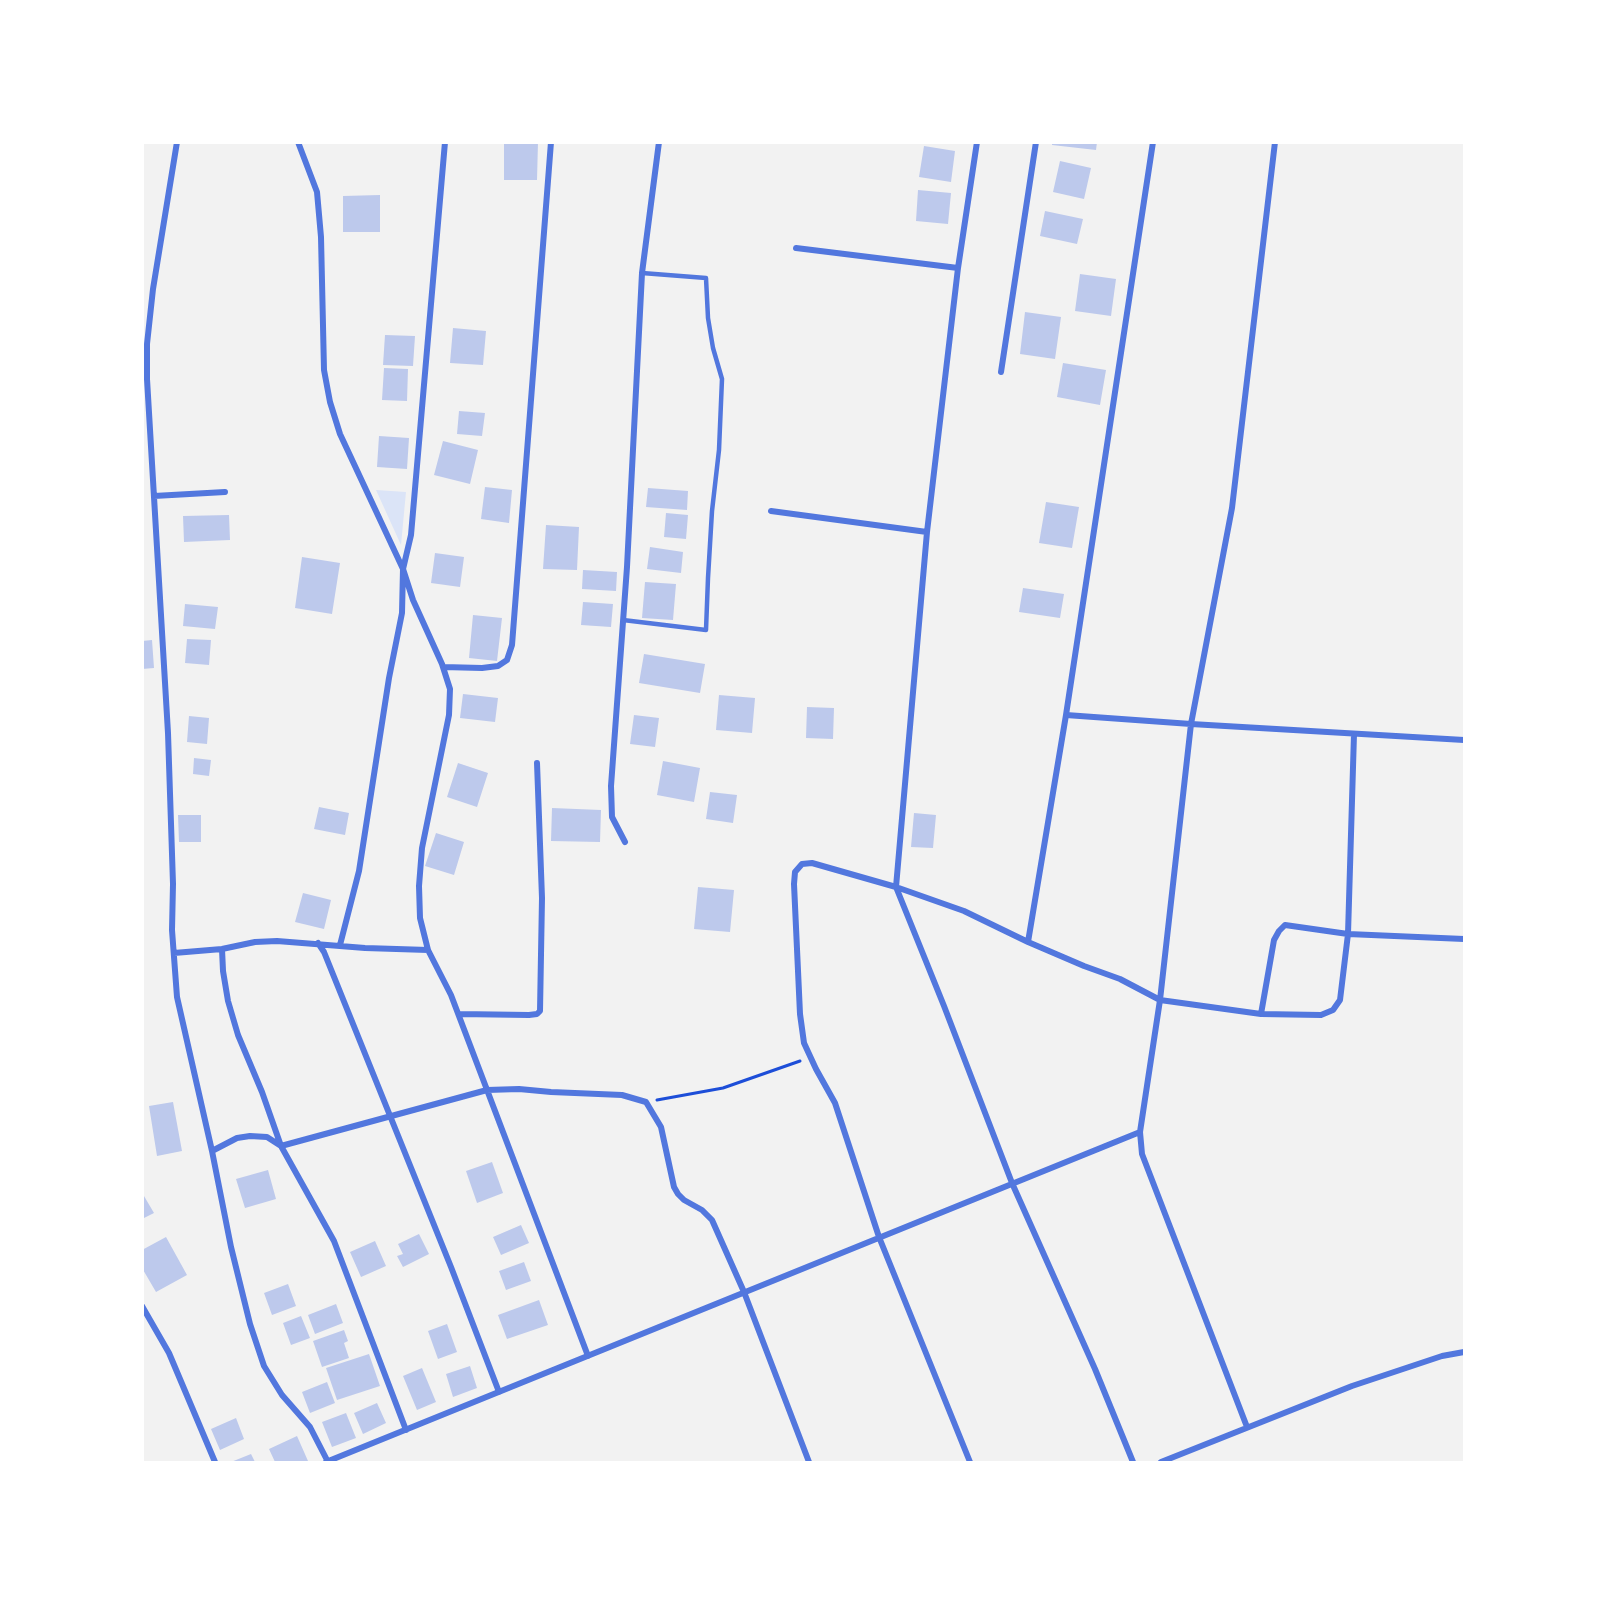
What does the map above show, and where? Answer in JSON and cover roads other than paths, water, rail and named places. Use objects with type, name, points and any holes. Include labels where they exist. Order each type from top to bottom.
[{"type":"street","points":[[177,142],[153,290],[147,344],[147,379],[168,734],[173,884],[172,930],[177,997],[250,1324],[264,1366],[282,1395],[310,1427],[327,1462],[1140,1132]]},
{"type":"street","points":[[298,142],[317,192],[321,237],[324,370],[330,402],[340,434],[403,569],[413,600],[443,667],[450,689],[449,715],[422,848],[419,886],[420,918],[428,950],[459,1014],[588,1356]]},
{"type":"street","points":[[340,945],[359,871],[389,678],[402,613],[403,569],[411,535],[445,142]]},
{"type":"street","points":[[443,667],[498,666],[507,660],[512,645],[550,142]]},
{"type":"street","points":[[625,842],[612,817],[611,786],[623,620],[642,273],[659,142]]},
{"type":"street","points":[[977,142],[958,268],[927,532],[896,887],[1012,1183],[1095,1369],[1133,1462]]},
{"type":"street","points":[[1001,372],[1036,142]]},
{"type":"street","points":[[1028,942],[1066,715],[1153,142]]},
{"type":"street","points":[[1247,1427],[1142,1154],[1140,1132],[1160,1000],[1191,724],[1232,508],[1275,142]]},
{"type":"street","points":[[796,248],[958,268]]},
{"type":"street","points":[[154,496],[225,492]]},
{"type":"street","points":[[771,511],[927,532]]},
{"type":"street","points":[[1066,715],[1464,740]]},
{"type":"street","points":[[970,1462],[879,1238],[835,1103],[804,1043],[800,1014],[795,872],[802,864],[812,862],[896,887],[964,911],[1028,942],[1120,979],[1160,1000],[1261,1014],[1321,1016],[1333,1010],[1340,1000],[1348,934],[1354,734]]},
{"type":"street","points":[[459,1014],[528,1015],[537,1014],[540,1011],[542,898],[537,763]]},
{"type":"street","points":[[1261,1014],[1274,940],[1285,925],[1348,934],[1464,939]]},
{"type":"street","points":[[174,953],[278,941],[428,950]]},
{"type":"street","points":[[318,943],[324,952],[451,1267],[499,1392]]},
{"type":"street","points":[[222,948],[228,1001],[238,1035],[281,1146],[334,1241],[406,1430]]},
{"type":"street","points":[[212,1151],[237,1138],[250,1136],[267,1137],[281,1146],[487,1090],[519,1089],[622,1095],[646,1102],[661,1127],[674,1187],[684,1200],[702,1210],[712,1220],[744,1292],[809,1462]]},
{"type":"street","points":[[142,1306],[169,1353],[215,1462]]},
{"type":"street","points":[[1161,1462],[1352,1386],[1442,1356],[1464,1352]]},
{"type":"lane","points":[[623,620],[706,630],[712,511],[719,450],[722,379],[713,348],[708,318],[706,278],[642,273]]}]
